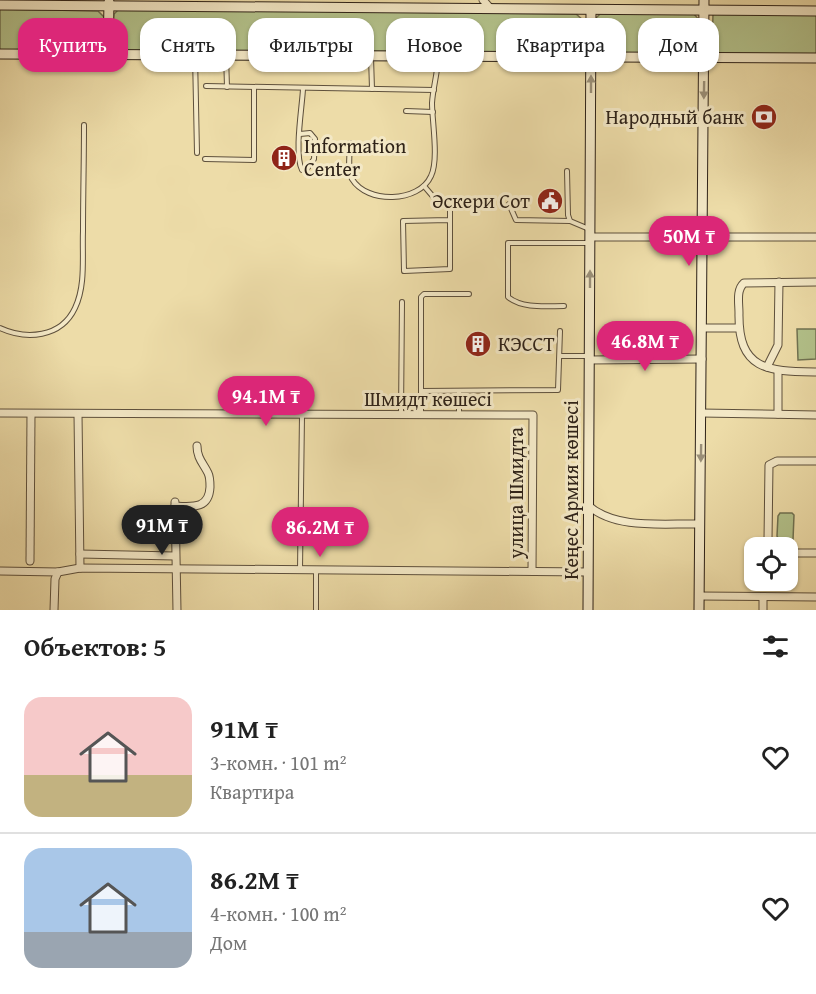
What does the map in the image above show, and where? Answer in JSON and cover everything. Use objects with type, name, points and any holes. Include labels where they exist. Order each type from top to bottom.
[{"type":"main road","points":[[109,3],[109,18]]},
{"type":"main road","points":[[0,5],[254,4],[491,9],[704,5],[816,10]]},
{"type":"main road","points":[[0,54],[18,54]]},
{"type":"main road","points":[[719,58],[816,58]]},
{"type":"main road","name":"Кеңес Армия көшесі","points":[[588,610],[591,72]]},
{"type":"main road","points":[[699,610],[705,72]]},
{"type":"street","points":[[483,0],[491,9]]},
{"type":"street","points":[[590,236],[816,237]]},
{"type":"street","points":[[816,282],[748,281],[741,286],[739,328],[741,345],[746,354],[767,367],[778,371],[816,372]]},
{"type":"street","points":[[767,367],[778,345],[779,282]]},
{"type":"street","points":[[702,328],[739,328]]},
{"type":"street","points":[[589,358],[702,360]]},
{"type":"street","points":[[778,371],[778,414]]},
{"type":"street","name":"Шмидт көшесі","points":[[0,413],[533,415]]},
{"type":"street","points":[[701,413],[816,415]]},
{"type":"street","points":[[30,561],[32,414]]},
{"type":"street","points":[[78,414],[80,568]]},
{"type":"street","name":"улица Шмидта","points":[[532,572],[533,415]]},
{"type":"street","points":[[177,610],[175,504],[200,506],[209,496],[210,477],[200,460],[197,446]]},
{"type":"street","points":[[768,537],[769,465],[777,462],[816,462]]},
{"type":"street","points":[[589,506],[600,514],[619,520],[700,524]]},
{"type":"street","points":[[798,553],[816,553]]},
{"type":"street","points":[[81,554],[175,556]]},
{"type":"street","points":[[0,571],[58,572],[80,568],[175,571],[588,572]]},
{"type":"street","points":[[54,610],[55,579],[58,572]]},
{"type":"street","points":[[699,596],[816,597]]},
{"type":"street","points":[[763,597],[763,610]]},
{"type":"lane","points":[[195,72],[197,153]]},
{"type":"lane","points":[[227,72],[227,87]]},
{"type":"lane","points":[[371,72],[372,89]]},
{"type":"lane","points":[[350,143],[351,177],[358,186],[394,197],[405,196],[424,186],[433,171],[433,112],[436,72]]},
{"type":"lane","points":[[206,86],[434,90]]},
{"type":"lane","points":[[205,159],[254,160],[254,88]]},
{"type":"lane","points":[[300,134],[310,133],[315,139],[314,159],[306,170],[302,170],[299,163],[300,134],[303,89]]},
{"type":"lane","points":[[406,111],[433,112]]},
{"type":"lane","points":[[0,328],[14,335],[37,337],[65,321],[74,310],[82,282],[84,125]]},
{"type":"lane","points":[[567,171],[570,221]]},
{"type":"lane","points":[[424,186],[436,200],[450,205],[450,270],[404,271],[403,221],[449,220]]},
{"type":"lane","points":[[509,204],[516,220],[570,221],[590,236]]},
{"type":"lane","points":[[564,306],[532,306],[513,302],[508,297],[508,243],[590,236]]},
{"type":"lane","points":[[421,416],[421,297],[424,294],[469,294]]},
{"type":"lane","points":[[401,415],[402,302]]},
{"type":"lane","points":[[421,391],[558,390],[560,331]]},
{"type":"lane","points":[[560,356],[589,358]]},
{"type":"lane","points":[[459,391],[459,416]]},
{"type":"lane","points":[[300,571],[302,415]]},
{"type":"lane","points":[[316,571],[316,610]]},
{"type":"green space","points":[[0,9],[98,11],[104,17],[18,18],[18,50],[0,50]]},
{"type":"green space","points":[[119,9],[576,14],[581,18],[496,18],[496,52],[484,52],[484,18],[386,18],[386,52],[374,52],[374,18],[248,18],[248,51],[236,51],[236,18],[140,18],[140,51],[128,51],[128,18],[114,18]]},
{"type":"green space","points":[[600,14],[694,14],[697,18],[638,18],[638,54],[626,54],[626,18],[596,18]]},
{"type":"green space","points":[[713,14],[816,14],[816,54],[719,53],[719,18],[713,18]]},
{"type":"green space","points":[[797,329],[816,329],[816,359],[798,360]]},
{"type":"green space","points":[[780,513],[794,515],[793,537],[778,537]]},
{"type":"place","name":"Народный банк","points":[[764,117]]},
{"type":"place","name":"Information Center","points":[[284,158]]},
{"type":"place","name":"Әскери Сот","points":[[550,201]]},
{"type":"place","name":"КЭССТ","points":[[478,344]]}]
